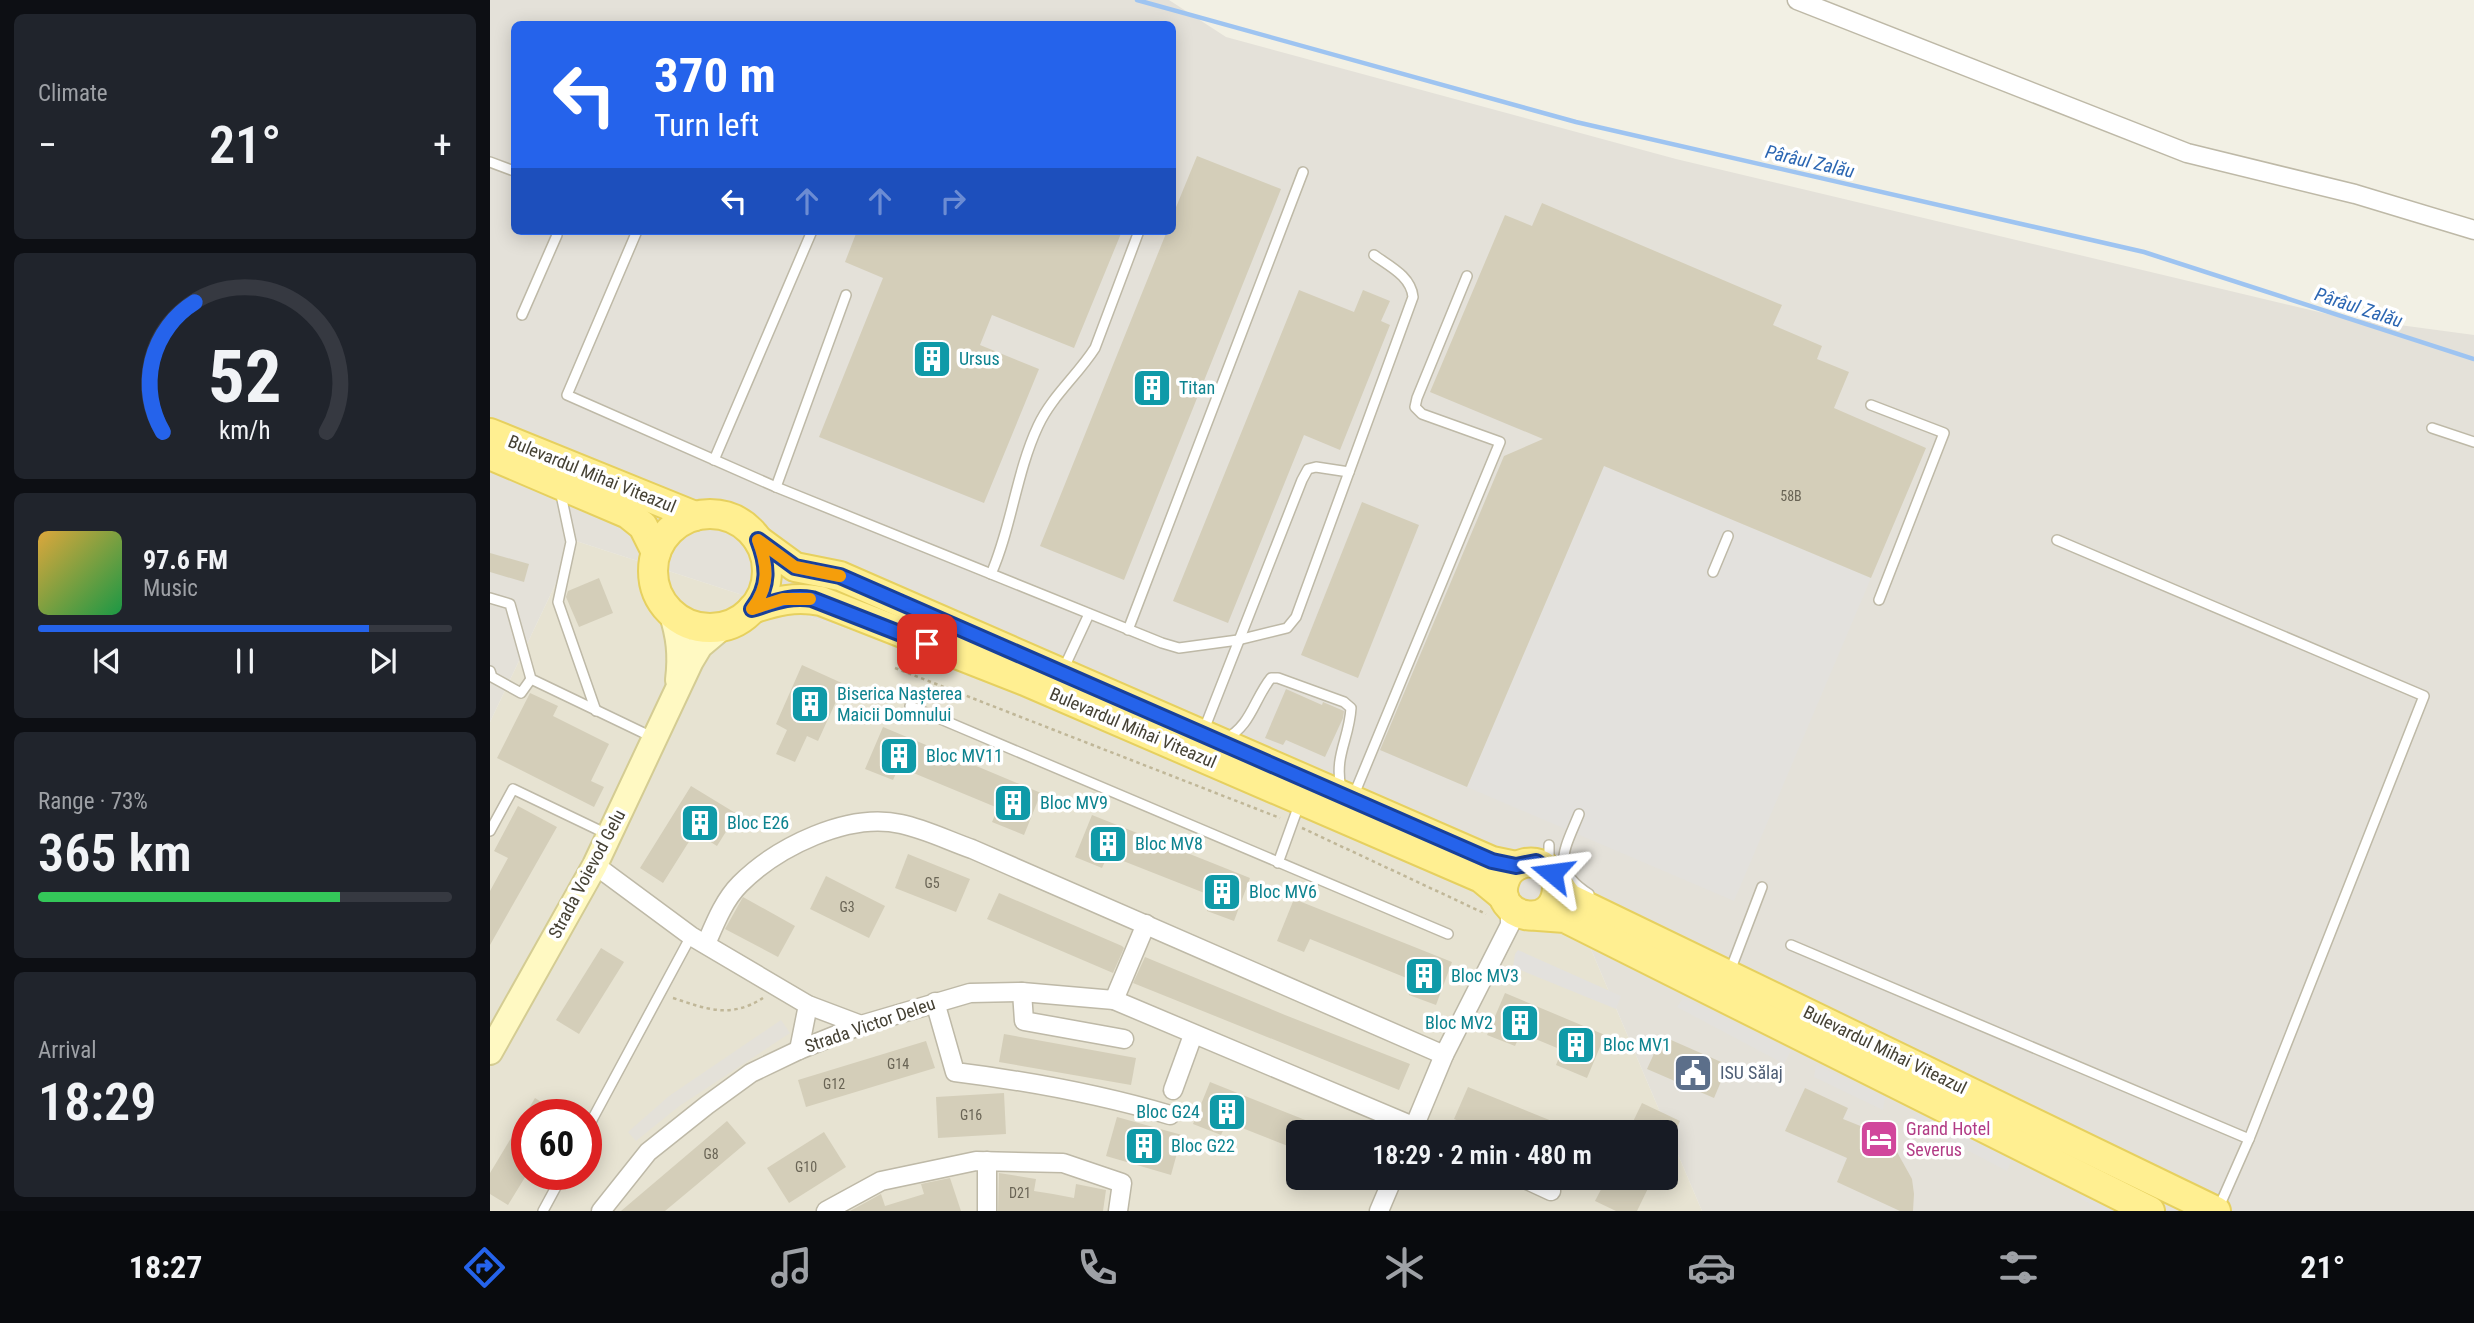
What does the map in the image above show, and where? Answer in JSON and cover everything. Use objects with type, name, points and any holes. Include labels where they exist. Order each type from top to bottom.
[{"type":"main road","name":"Bulevardul Mihai Viteazul","points":[[490,433],[695,516]]},
{"type":"main road","name":"Bulevardul Mihai Viteazul","points":[[490,455],[628,514],[643,526],[656,552]]},
{"type":"main road","points":[[695,516],[727,516],[745,526],[758,540],[766,560],[767,575],[764,590],[752,609],[743,617],[725,625],[706,627],[688,623],[671,612],[662,601],[654,583],[653,563],[663,538],[677,524],[695,516]]},
{"type":"main road","name":"Bulevardul Mihai Viteazul","points":[[758,540],[795,567],[840,576],[1057,683]]},
{"type":"main road","name":"Bulevardul Mihai Viteazul","points":[[752,609],[783,599],[801,597],[821,601],[1057,683],[1347,796],[1492,861],[1539,871],[1569,898],[1728,975],[1768,1006]]},
{"type":"main road","name":"Bulevardul Mihai Viteazul","points":[[1206,742],[1297,812],[1482,878],[1518,912],[1565,918],[1768,1006],[2033,1137],[2216,1211]]},
{"type":"main road","points":[[1539,871],[1558,892],[1551,907],[1518,912],[1505,879],[1539,871]]},
{"type":"main road","name":"Bulevardul Mihai Viteazul","points":[[2033,1137],[2150,1211]]},
{"type":"street","points":[[1797,0],[1828,6],[2187,153],[2355,194],[2474,230]]},
{"type":"street","points":[[671,612],[681,656],[676,692]]},
{"type":"street","name":"Strada Voievod Gelu","points":[[490,1052],[595,865],[700,646],[725,625]]},
{"type":"street","points":[[698,940],[740,884],[779,854],[804,839],[867,821],[900,824],[972,849],[1444,1055]]},
{"type":"street","points":[[595,865],[698,940],[808,1005],[860,1025]]},
{"type":"street","points":[[1421,1120],[1444,1055],[1518,912]]},
{"type":"street","points":[[1114,1000],[1146,924]]},
{"type":"street","points":[[1022,992],[1024,1021],[1124,1039]]},
{"type":"street","name":"Strada Victor Deleu","points":[[601,1211],[648,1152],[751,1073],[860,1025],[970,993],[1022,992],[1114,1000],[1394,1120]]},
{"type":"street","points":[[935,1002],[954,1072],[1009,1078],[1132,1104],[1170,1115]]},
{"type":"street","points":[[799,1050],[808,1005]]},
{"type":"street","points":[[1172,1090],[1193,1035]]},
{"type":"street","points":[[826,1211],[881,1181],[976,1161],[1063,1163],[1122,1183],[1118,1211]]},
{"type":"street","points":[[987,1161],[987,1211]]},
{"type":"street","points":[[1379,1211],[1388,1190]]},
{"type":"lane","points":[[490,162],[511,170]]},
{"type":"lane","points":[[1128,630],[1303,172]]},
{"type":"lane","points":[[522,315],[557,235]]},
{"type":"lane","points":[[635,235],[566,395],[776,487],[1128,630],[1179,648],[1238,640],[1287,628],[1296,617],[1413,297],[1407,280],[1374,255]]},
{"type":"lane","points":[[714,460],[810,235]]},
{"type":"lane","points":[[991,574],[1002,550],[1018,483],[1037,426],[1053,398],[1095,348],[1137,235]]},
{"type":"lane","points":[[1347,796],[1500,442],[1422,414],[1415,407],[1467,275]]},
{"type":"lane","points":[[776,487],[846,295]]},
{"type":"lane","points":[[1871,405],[1944,433],[1879,600]]},
{"type":"lane","points":[[2432,428],[2474,442]]},
{"type":"lane","points":[[1206,742],[1238,640],[1308,469],[1316,467],[1349,472]]},
{"type":"lane","points":[[558,485],[571,542],[558,601],[596,712]]},
{"type":"lane","points":[[1713,572],[1727,536]]},
{"type":"lane","points":[[2057,540],[2424,696],[2249,1139],[2216,1211]]},
{"type":"lane","points":[[490,598],[510,604],[531,678],[654,738]]},
{"type":"lane","points":[[1057,683],[1089,614]]},
{"type":"lane","points":[[490,671],[492,677],[520,693],[531,678]]},
{"type":"lane","points":[[1206,742],[1236,734],[1246,724],[1271,678],[1278,678],[1344,702],[1351,708],[1338,772],[1347,796]]},
{"type":"lane","points":[[910,706],[1448,934]]},
{"type":"lane","points":[[490,831],[513,789],[609,835]]},
{"type":"lane","points":[[1278,863],[1297,812]]},
{"type":"lane","points":[[1579,814],[1566,848],[1564,867],[1573,883],[1597,899],[1603,915]]},
{"type":"lane","points":[[1728,975],[1762,887]]},
{"type":"lane","points":[[602,1101],[660,993],[698,940]]},
{"type":"lane","points":[[1791,945],[2249,1139]]},
{"type":"lane","points":[[543,1211],[554,1190]]},
{"type":"path","points":[[895,668],[1297,812],[1518,912]]},
{"type":"path","points":[[660,993],[715,1011],[738,1010],[762,1000],[774,984]]},
{"type":"shaded area","points":[[490,0],[1169,0],[1226,37],[1676,159],[2340,317],[2474,335],[2474,1211],[1702,1211],[1678,1154],[1678,1120],[1663,1120],[1582,928],[1051,695],[576,541],[490,722]]},
{"type":"shaded area","points":[[1604,466],[1871,578],[1734,901],[1467,787]]},
{"type":"shaded area","points":[[576,541],[1051,695],[1582,928],[1663,1120],[1286,1120],[1286,1190],[1678,1190],[1678,1154],[1702,1211],[490,1211],[490,722]]},
{"type":"shaded area","points":[[1518,950],[1621,996],[1616,1009],[1513,967]]},
{"type":"shaded area","points":[[1683,998],[1791,1050],[1784,1064],[1677,1007]]},
{"type":"shaded area","points":[[781,1020],[790,1033],[678,1107],[636,1141],[628,1132],[669,1096]]},
{"type":"shaded area","points":[[1816,1065],[1885,1097],[1883,1110],[1814,1077]]},
{"type":"shaded area","points":[[1919,1109],[2014,1154],[2007,1171],[1913,1122]]},
{"type":"shaded area","points":[[2084,1191],[2122,1211],[2103,1211],[2080,1198]]},
{"type":"building","name":"Titan","points":[[1197,156],[1281,189],[1124,580],[1040,546],[1165,235],[1176,235],[1176,207]]},
{"type":"building","points":[[1542,203],[1782,305],[1773,325],[1822,346],[1817,359],[1849,372],[1834,408],[1926,448],[1871,578],[1604,466],[1467,787],[1380,750],[1504,456],[1543,439],[1430,392],[1505,215],[1532,226]]},
{"type":"building","name":"Ursus","points":[[855,235],[1120,235],[1074,348],[992,315],[980,345],[1039,369],[984,503],[819,437],[883,278],[845,262]]},
{"type":"building","points":[[1299,290],[1354,312],[1363,290],[1390,301],[1381,321],[1390,325],[1340,450],[1304,435],[1228,623],[1173,601]]},
{"type":"building","points":[[1362,502],[1419,525],[1358,678],[1301,655]]},
{"type":"building","points":[[490,553],[529,564],[524,582],[490,572]]},
{"type":"building","points":[[599,578],[613,613],[579,627],[566,597],[568,591]]},
{"type":"building","name":"Biserica Nașterea Maicii Domnului","points":[[802,665],[844,684],[818,741],[807,736],[795,762],[776,754],[787,730],[776,724]]},
{"type":"building","points":[[1286,689],[1322,705],[1323,702],[1344,711],[1325,757],[1286,740],[1283,745],[1265,738]]},
{"type":"building","points":[[530,693],[558,706],[553,716],[609,744],[591,781],[604,787],[594,807],[497,758]]},
{"type":"building","points":[[883,727],[1041,793],[1024,835],[992,822],[998,808],[899,767],[893,780],[865,769]]},
{"type":"building","name":"Bloc E26","points":[[691,786],[737,814],[717,846],[695,832],[663,883],[640,868]]},
{"type":"building","points":[[518,806],[557,827],[490,945],[490,891],[508,858],[494,851]]},
{"type":"building","points":[[1092,815],[1250,878],[1234,921],[1207,911],[1212,896],[1108,855],[1102,868],[1075,857]]},
{"type":"building","points":[[908,854],[970,879],[956,912],[895,888]]},
{"type":"building","points":[[826,876],[885,906],[869,938],[810,909]]},
{"type":"building","points":[[999,893],[1122,946],[1124,948],[1113,973],[987,919]]},
{"type":"building","points":[[743,897],[795,926],[778,957],[725,929]]},
{"type":"building","points":[[1294,899],[1452,962],[1436,1005],[1409,995],[1414,981],[1310,939],[1304,952],[1277,941]]},
{"type":"building","points":[[601,948],[624,962],[579,1034],[556,1020]]},
{"type":"building","points":[[1145,957],[1410,1064],[1399,1090],[1133,983]]},
{"type":"building","points":[[1505,993],[1605,1035],[1587,1078],[1556,1065],[1562,1050],[1521,1033],[1515,1046],[1487,1035]]},
{"type":"building","points":[[1004,1034],[1136,1058],[1131,1085],[999,1062]]},
{"type":"building","points":[[1662,1036],[1728,1065],[1714,1098],[1647,1069]]},
{"type":"building","points":[[926,1041],[935,1068],[806,1107],[798,1080]]},
{"type":"building","name":"Bloc G24","points":[[1210,1082],[1305,1120],[1286,1120],[1286,1145],[1227,1122],[1221,1135],[1193,1124]]},
{"type":"building","points":[[1468,1087],[1549,1120],[1456,1120],[1454,1119]]},
{"type":"building","points":[[1805,1088],[1848,1108],[1843,1119],[1863,1127],[1860,1133],[1897,1152],[1912,1179],[1913,1211],[1900,1211],[1837,1182],[1847,1158],[1785,1131]]},
{"type":"building","points":[[1004,1093],[1006,1134],[938,1138],[936,1097]]},
{"type":"building","points":[[1642,1103],[1678,1120],[1634,1120]]},
{"type":"building","name":"Bloc G22","points":[[1117,1117],[1182,1135],[1171,1175],[1106,1156]]},
{"type":"building","points":[[727,1121],[746,1143],[665,1211],[621,1211]]},
{"type":"building","points":[[824,1132],[846,1167],[789,1203],[767,1168]]},
{"type":"building","points":[[511,1138],[511,1190],[517,1190],[508,1205],[490,1194],[490,1173]]},
{"type":"building","points":[[999,1173],[1036,1179],[1034,1191],[1074,1198],[1076,1184],[1106,1190],[1103,1211],[998,1211]]},
{"type":"building","points":[[950,1178],[961,1211],[850,1211],[881,1194],[885,1206],[924,1194],[921,1184]]},
{"type":"building","points":[[1601,1190],[1647,1190],[1637,1211],[1616,1211],[1595,1201]]},
{"type":"waterway","name":"Pârâul Zalău","points":[[1137,0],[1576,122],[2144,252],[2474,359]]},
{"type":"slow traffic","points":[[810,599],[783,599],[752,609],[764,590],[767,575],[766,560],[758,540],[788,564],[840,576]]},
{"type":"place","name":"Ursus","points":[[932,359]]},
{"type":"place","name":"Titan","points":[[1152,388]]},
{"type":"place","name":"Biserica Nașterea Maicii Domnului","points":[[810,704]]},
{"type":"place","name":"Bloc MV11","points":[[899,756]]},
{"type":"place","name":"Bloc MV9","points":[[1013,803]]},
{"type":"place","name":"Bloc E26","points":[[700,823]]},
{"type":"place","name":"Bloc MV8","points":[[1108,844]]},
{"type":"place","name":"Bloc MV6","points":[[1222,892]]},
{"type":"place","name":"Bloc MV3","points":[[1424,976]]},
{"type":"place","name":"Bloc MV2","points":[[1520,1023]]},
{"type":"place","name":"Bloc MV1","points":[[1576,1045]]},
{"type":"place","name":"ISU Sălaj","points":[[1693,1073]]},
{"type":"place","name":"Bloc G24","points":[[1227,1112]]},
{"type":"place","name":"Grand Hotel Severus","points":[[1879,1139]]},
{"type":"place","name":"Bloc G22","points":[[1144,1146]]},
{"type":"route","points":[[927,644],[812,599],[783,599],[752,609],[764,590],[767,575],[766,560],[758,540],[788,564],[840,576],[1492,861],[1516,866],[1536,862],[1552,873]]}]
